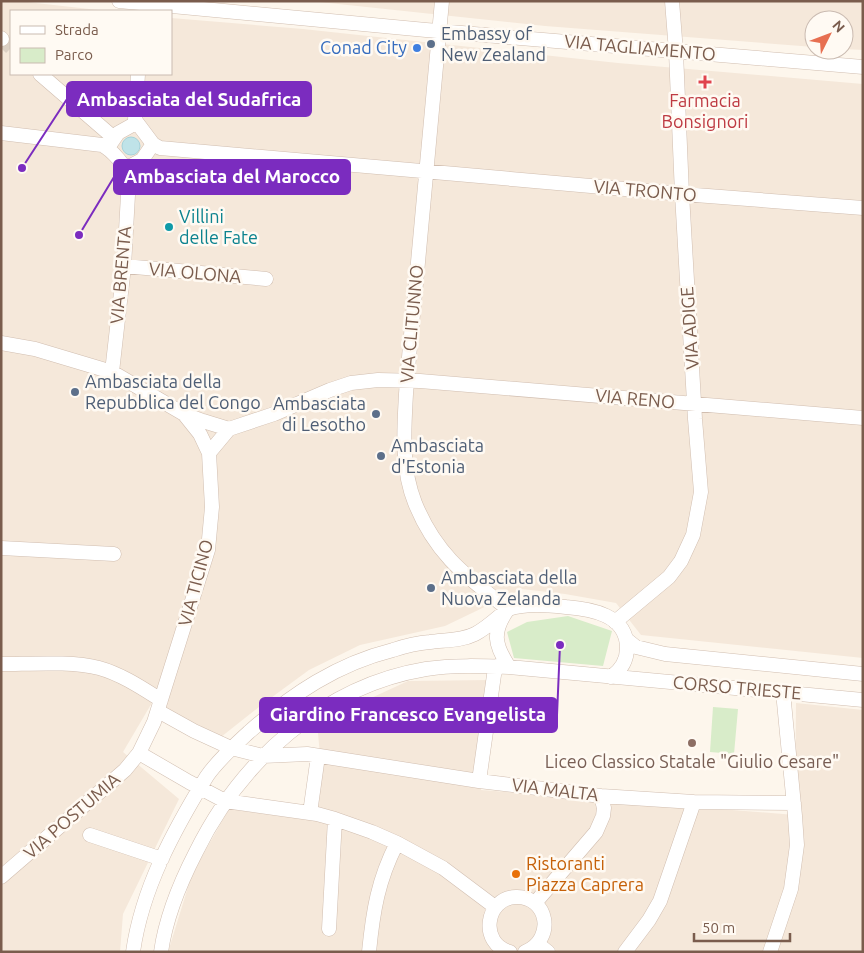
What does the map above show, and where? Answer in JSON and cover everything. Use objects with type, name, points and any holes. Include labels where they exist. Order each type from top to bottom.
[{"type":"street","name":"VIA TAGLIAMENTO","points":[[119,1],[144,5],[863,67]]},
{"type":"street","name":"VIA CLITUNNO","points":[[442,1],[407,380],[404,452],[415,502],[429,532],[450,562],[508,609]]},
{"type":"street","name":"VIA ADIGE","points":[[615,622],[669,578],[681,561],[692,535],[701,492],[672,1]]},
{"type":"street","points":[[41,75],[108,144],[127,173],[155,145],[135,120],[138,75]]},
{"type":"street","points":[[108,144],[135,120]]},
{"type":"street","points":[[1,133],[108,144]]},
{"type":"street","name":"VIA TRONTO","points":[[155,145],[162,149],[863,208]]},
{"type":"street","name":"VIA BRENTA","points":[[112,372],[124,266],[127,173]]},
{"type":"street","name":"VIA OLONA","points":[[124,266],[266,280]]},
{"type":"street","points":[[1,343],[35,349],[112,372],[184,414],[229,428],[209,454],[200,434],[184,414]]},
{"type":"street","name":"VIA RENO","points":[[229,428],[274,414],[347,385],[372,380],[407,380],[863,418]]},
{"type":"street","name":"VIA TICINO","points":[[139,752],[152,728],[160,705],[208,550],[212,507],[209,454]]},
{"type":"street","points":[[1,548],[114,554]]},
{"type":"street","points":[[133,952],[146,899],[162,859],[214,765],[231,748],[286,702],[326,675],[391,650],[469,636],[480,631],[508,609],[536,605],[592,610],[603,614],[615,622],[626,639],[626,659],[621,668],[611,677]]},
{"type":"street","points":[[503,666],[497,635],[499,621],[508,609]]},
{"type":"street","name":"CORSO TRIESTE","points":[[626,639],[636,647],[665,654],[863,674]]},
{"type":"street","name":"VIA MALTA","points":[[1,664],[74,665],[98,668],[120,676],[194,731],[231,748],[263,756],[298,754],[318,756],[479,781],[601,796],[694,802],[794,803]]},
{"type":"street","points":[[161,952],[169,916],[177,893],[206,832],[225,800],[263,756],[295,727],[340,698],[396,676],[425,669],[503,666]]},
{"type":"street","points":[[479,781],[494,675],[503,666]]},
{"type":"street","name":"CORSO TRIESTE","points":[[503,666],[863,700]]},
{"type":"street","points":[[770,952],[782,920],[794,876],[797,840],[783,692]]},
{"type":"street","points":[[139,752],[200,788],[225,800],[310,812],[335,818],[397,844],[443,868],[495,907]]},
{"type":"street","name":"VIA POSTUMIA","points":[[1,876],[120,775],[139,752]]},
{"type":"street","points":[[310,812],[318,756]]},
{"type":"street","points":[[535,903],[596,832],[604,816],[601,796]]},
{"type":"street","points":[[626,952],[660,901],[694,802]]},
{"type":"street","points":[[329,929],[335,818]]},
{"type":"street","points":[[90,835],[162,859]]},
{"type":"street","points":[[369,952],[377,891],[383,872],[397,844]]},
{"type":"street","points":[[501,950],[493,940],[490,931],[491,914],[501,901],[518,897],[535,903],[541,910],[544,918],[543,948],[525,952]]},
{"type":"shaded area","points":[[1,1],[18,1],[98,10],[10,10],[10,75],[172,75],[172,18],[303,29],[618,63],[863,84],[863,658],[641,635],[616,603],[522,589],[445,626],[360,645],[309,670],[221,737],[153,701],[123,752],[179,799],[123,914],[120,952],[1,952]]},
{"type":"shaded area","points":[[310,1],[863,1],[863,50],[854,50],[854,10],[804,10],[804,46],[545,26]]},
{"type":"shaded area","points":[[490,680],[481,766],[481,790],[795,815],[796,703],[863,710],[863,952],[168,952],[192,874],[229,809],[317,821],[321,765],[317,723],[408,681]]},
{"type":"green space","points":[[568,616],[612,631],[603,666],[514,658],[507,632],[527,622]]},
{"type":"green space","points":[[713,707],[738,709],[734,754],[710,752]]},
{"type":"water","points":[[131,137],[137,140],[140,146],[137,152],[131,155],[125,152],[122,146],[125,140]]},
{"type":"tunnel","points":[[2,39],[10,47]]},
{"type":"place","name":"Embassy of New Zealand","points":[[431,44]]},
{"type":"place","name":"Conad City","points":[[417,48]]},
{"type":"place","name":"Farmacia Bonsignori","points":[[705,82]]},
{"type":"place","name":"Ambasciata del Sudafrica","points":[[22,168]]},
{"type":"place","name":"Villini delle Fate","points":[[169,227]]},
{"type":"place","name":"Ambasciata del Marocco","points":[[79,235]]},
{"type":"place","name":"Ambasciata della Repubblica del Congo","points":[[75,392]]},
{"type":"place","name":"Ambasciata di Lesotho","points":[[376,414]]},
{"type":"place","name":"Ambasciata d'Estonia","points":[[381,456]]},
{"type":"place","name":"Ambasciata della Nuova Zelanda","points":[[431,588]]},
{"type":"place","name":"Giardino Francesco Evangelista","points":[[560,645]]},
{"type":"place","name":"Liceo Classico Statale \"Giulio Cesare\"","points":[[692,743]]},
{"type":"place","name":"Ristoranti Piazza Caprera","points":[[516,874]]}]
